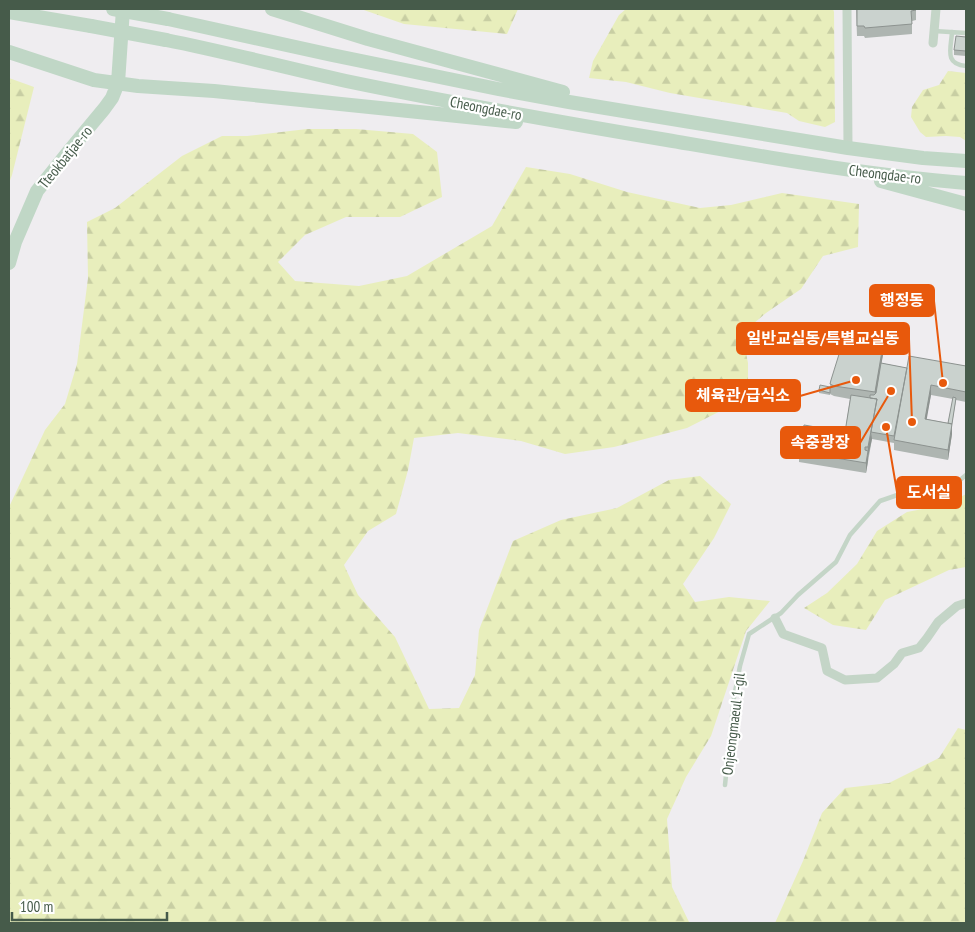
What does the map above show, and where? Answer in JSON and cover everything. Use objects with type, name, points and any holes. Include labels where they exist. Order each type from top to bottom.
[{"type":"street","name":"Cheongdae-ro","points":[[113,9],[560,100],[848,148],[923,158],[966,161]]},
{"type":"street","points":[[118,83],[123,9]]},
{"type":"street","points":[[272,9],[368,39],[636,112]]},
{"type":"street","points":[[847,9],[848,148]]},
{"type":"street","points":[[933,43],[936,9]]},
{"type":"street","name":"Cheongdae-ro","points":[[9,12],[166,40],[225,52],[295,70],[540,119],[829,168],[966,182]]},
{"type":"street","points":[[9,52],[94,80],[138,86],[214,90],[629,134]]},
{"type":"street","name":"Tteokbatjae-ro","points":[[9,263],[15,242],[37,191],[104,109],[112,98],[118,83]]},
{"type":"street","points":[[829,168],[966,204]]},
{"type":"street","points":[[774,618],[782,634],[822,648],[827,671],[845,680],[877,678],[894,664],[902,653],[918,648],[938,622],[957,606],[966,603]]},
{"type":"lane","points":[[934,31],[966,33]]},
{"type":"lane","points":[[952,32],[952,62],[966,66]]},
{"type":"lane","name":"Onjeongmaeul 1-gil","points":[[725,785],[734,698],[749,634],[781,613],[798,595],[836,562],[850,535],[880,501],[909,491],[941,490],[954,485],[966,475]]},
{"type":"green space","points":[[361,9],[518,9],[507,34],[404,24]]},
{"type":"green space","points":[[626,9],[833,9],[835,122],[825,127],[799,121],[787,113],[670,93],[626,82],[589,78],[593,61],[619,15]]},
{"type":"green space","points":[[948,71],[966,73],[966,141],[960,137],[926,137],[920,132],[911,117],[912,107],[923,90],[939,85]]},
{"type":"green space","points":[[9,78],[34,87],[9,183]]},
{"type":"green space","points":[[307,129],[356,129],[413,134],[437,152],[442,197],[400,217],[346,217],[305,235],[278,262],[295,281],[359,286],[407,276],[492,226],[526,167],[570,174],[627,192],[700,208],[731,205],[782,193],[859,204],[858,247],[823,256],[801,289],[766,313],[742,333],[748,363],[748,397],[687,428],[614,447],[565,454],[521,441],[458,433],[414,438],[408,470],[396,514],[368,531],[344,565],[358,595],[395,637],[429,709],[459,708],[475,675],[479,630],[513,541],[561,520],[617,508],[669,480],[700,476],[731,504],[714,538],[683,584],[695,602],[729,597],[770,601],[746,631],[711,736],[686,777],[667,819],[672,887],[688,923],[9,923],[9,507],[45,430],[65,404],[77,364],[88,278],[87,222],[115,208],[182,156],[222,136],[247,136]]},
{"type":"green space","points":[[966,494],[966,567],[949,570],[885,600],[866,630],[833,625],[804,608],[827,593],[857,564],[877,531],[907,512],[948,504]]},
{"type":"green space","points":[[958,728],[966,730],[966,923],[775,923],[822,813],[845,788],[889,783],[939,758]]},
{"type":"building","points":[[857,9],[916,10],[911,11],[912,24],[865,28],[864,26],[857,26]]},
{"type":"building","points":[[956,36],[966,37],[966,51],[954,50]]},
{"type":"building","points":[[845,335],[883,345],[875,392],[830,384]]},
{"type":"building","points":[[909,356],[966,366],[966,392],[931,385],[925,419],[952,424],[948,450],[894,440]]},
{"type":"building","points":[[881,363],[907,368],[894,436],[871,432],[877,399],[870,398],[870,395],[876,393]]},
{"type":"building","points":[[820,385],[830,387],[830,393],[819,390]]},
{"type":"building","points":[[851,395],[877,399],[868,447],[865,447],[865,450],[868,451],[866,463],[799,452],[804,425],[845,432]]},
{"type":"building","points":[[953,397],[956,398],[952,424],[948,423]]},
{"type":"place","name":"체육관/급식소","points":[[856,380]]},
{"type":"place","name":"행정동","points":[[943,383]]},
{"type":"place","name":"속중광장","points":[[891,391]]},
{"type":"place","name":"일반교실동/특별교실동","points":[[912,422]]},
{"type":"place","name":"도서실","points":[[886,427]]}]
